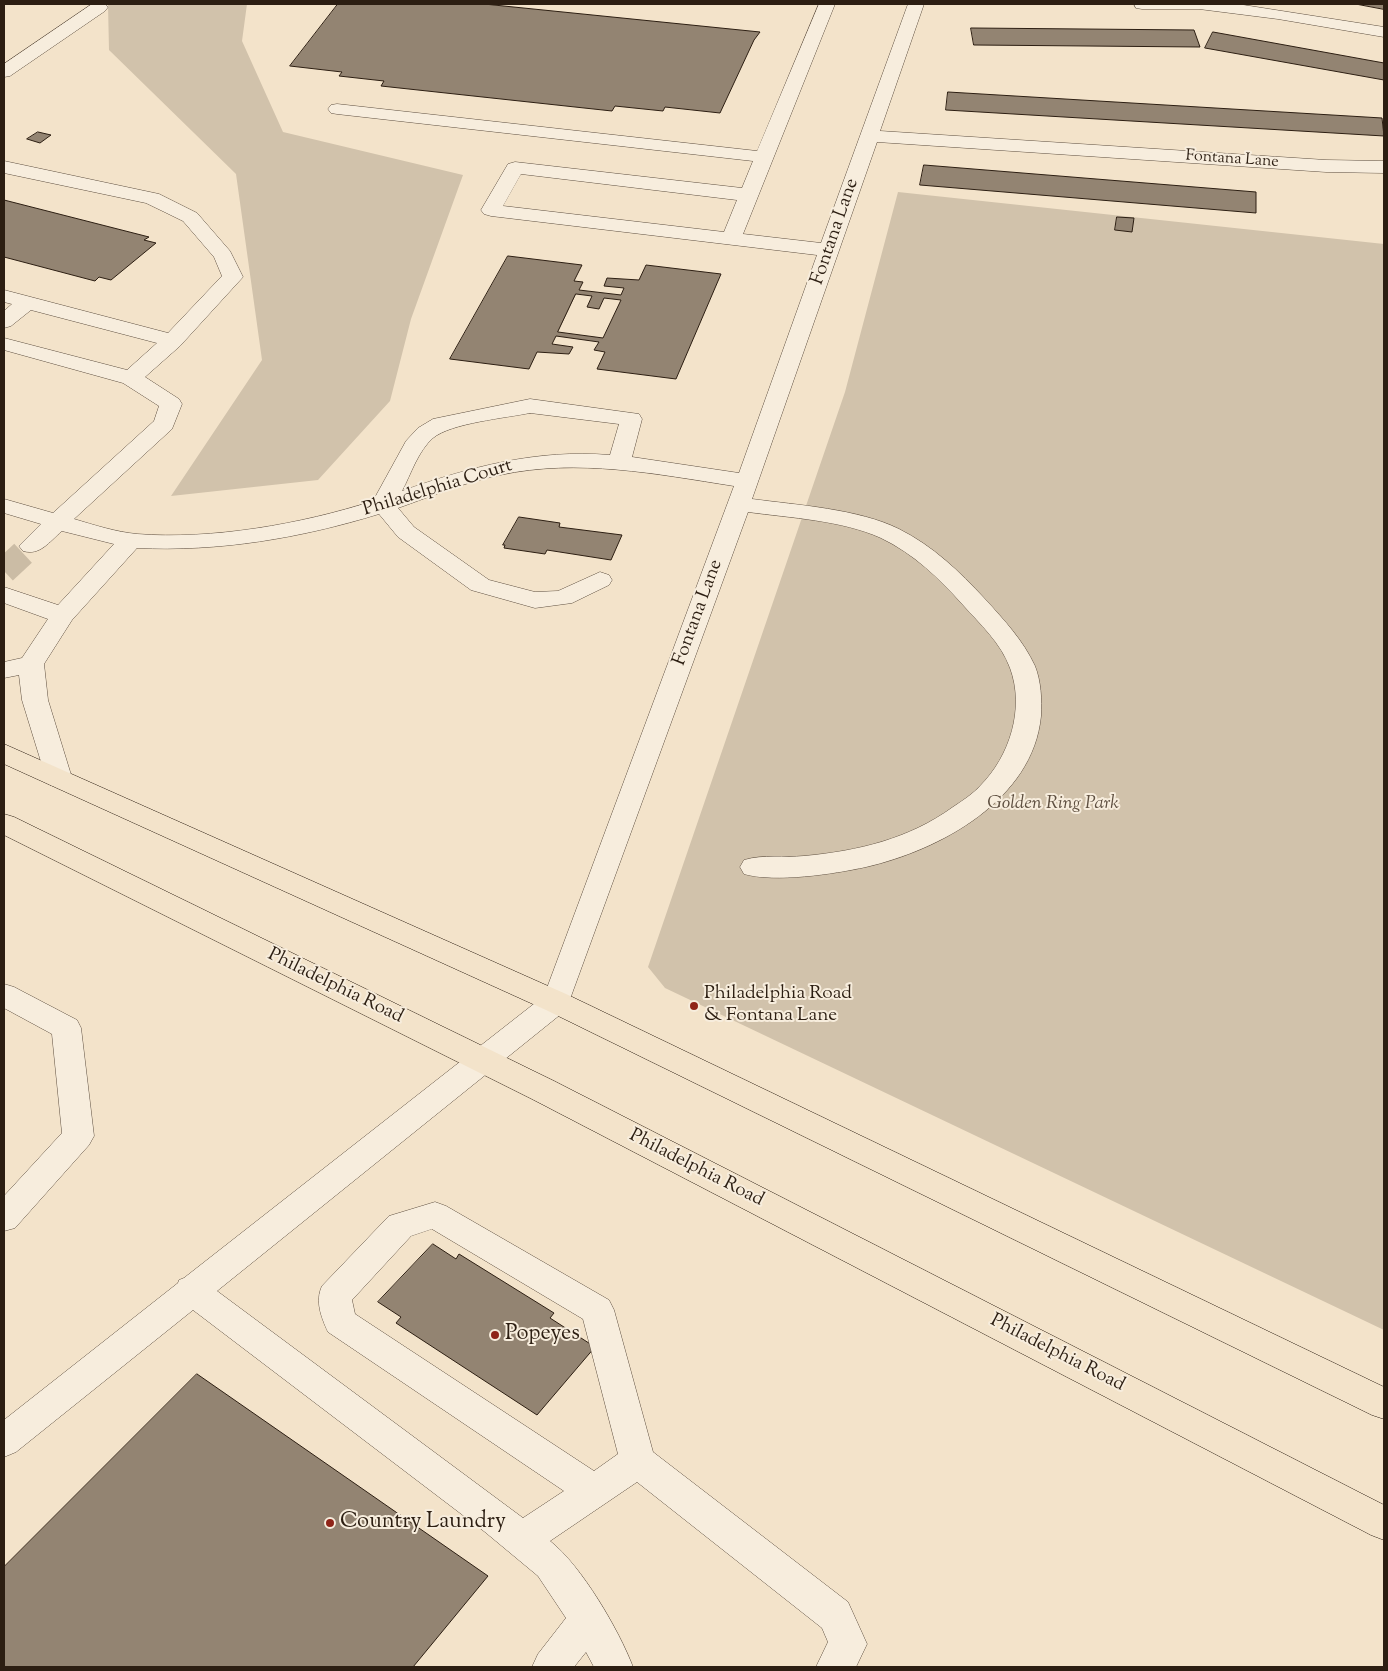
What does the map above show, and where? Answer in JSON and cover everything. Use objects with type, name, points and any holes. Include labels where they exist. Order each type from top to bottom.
[{"type":"main road","points":[[4,753],[556,1002],[1384,1404]]},
{"type":"main road","name":"Philadelphia Road","points":[[4,824],[483,1060],[1384,1523]]},
{"type":"street","points":[[731,238],[827,4]]},
{"type":"street","name":"Fontana Lane","points":[[556,1002],[743,492],[916,4]]},
{"type":"street","points":[[1142,4],[1209,6],[1278,14],[1384,32]]},
{"type":"street","points":[[4,72],[99,7]]},
{"type":"street","points":[[337,109],[764,157]]},
{"type":"street","name":"Fontana Lane","points":[[870,136],[1326,166],[1384,167]]},
{"type":"street","points":[[4,167],[152,198],[190,217],[223,255],[233,277],[172,341],[131,378]]},
{"type":"street","points":[[748,195],[515,168],[491,210],[829,250]]},
{"type":"street","points":[[4,296],[172,341]]},
{"type":"street","points":[[4,322],[27,302]]},
{"type":"street","points":[[4,344],[131,378],[171,404],[164,424],[31,546]]},
{"type":"street","points":[[600,580],[563,598],[535,600],[480,585],[406,532],[383,504],[414,446],[426,433],[441,424],[530,406],[631,419],[619,464]]},
{"type":"street","name":"Philadelphia Court","points":[[4,506],[56,522],[130,540],[183,542],[262,533],[348,516],[490,470],[555,460],[619,464],[743,492],[889,533],[922,552],[952,578],[1006,637],[1022,668],[1029,701],[1026,732],[1012,763],[990,793],[962,815],[924,837],[887,852],[846,861],[802,866],[754,868]]},
{"type":"street","points":[[59,778],[35,700],[31,664],[63,615],[130,540]]},
{"type":"street","points":[[4,595],[63,615]]},
{"type":"street","points":[[4,670],[31,664]]},
{"type":"street","points":[[4,995],[66,1028],[78,1136],[4,1218]]},
{"type":"street","points":[[4,1441],[191,1290],[556,1002]]},
{"type":"street","points":[[594,1491],[340,1322],[334,1296],[400,1226],[435,1215],[597,1310],[638,1461],[835,1615],[848,1644],[835,1667]]},
{"type":"street","points":[[191,1290],[522,1539],[551,1564],[588,1619],[614,1667]]},
{"type":"street","points":[[522,1539],[638,1461]]},
{"type":"street","points":[[551,1667],[588,1619]]},
{"type":"green space","points":[[108,4],[247,4],[242,41],[283,132],[463,175],[411,319],[390,401],[318,480],[171,496],[262,360],[236,174],[109,50]]},
{"type":"green space","name":"Golden Ring Park","points":[[898,192],[1384,244],[1384,1330],[665,988],[648,967],[845,392]]},
{"type":"building","points":[[338,4],[484,4],[760,32],[754,40],[720,113],[665,107],[663,111],[615,106],[612,111],[381,86],[384,81],[339,76],[342,72],[290,66]]},
{"type":"building","points":[[1356,4],[1384,4],[1384,9]]},
{"type":"building","points":[[971,28],[1194,30],[1200,47],[974,45]]},
{"type":"building","points":[[1213,32],[1384,63],[1384,80],[1205,48]]},
{"type":"building","points":[[948,92],[1382,118],[1384,136],[946,110]]},
{"type":"building","points":[[38,132],[51,135],[40,143],[27,139]]},
{"type":"building","points":[[924,165],[1256,192],[1256,213],[920,185]]},
{"type":"building","points":[[4,200],[149,237],[144,240],[156,243],[111,280],[99,277],[95,281],[4,257]]},
{"type":"building","points":[[1117,217],[1134,218],[1132,232],[1115,230]]},
{"type":"building","points":[[508,256],[582,265],[574,281],[583,282],[579,290],[621,295],[624,288],[604,286],[607,278],[639,280],[646,265],[721,274],[676,379],[597,369],[605,352],[594,350],[599,342],[556,336],[552,344],[573,347],[569,354],[537,352],[529,369],[450,359]],"holes":[[[576,294],[592,296],[587,307],[599,309],[604,298],[621,300],[603,338],[558,332]]]},
{"type":"building","points":[[519,517],[560,523],[559,527],[622,535],[611,560],[547,550],[545,554],[504,548],[505,545],[503,545]]},
{"type":"building","name":"Popeyes","points":[[433,1244],[456,1259],[459,1254],[554,1313],[550,1318],[595,1347],[537,1415],[396,1323],[401,1317],[378,1302]]},
{"type":"building","points":[[197,1374],[488,1576],[413,1667],[4,1667],[4,1567]]},
{"type":"tunnel","points":[[4,571],[31,546]]},
{"type":"place","name":"Philadelphia Road & Fontana Lane","points":[[694,1006]]},
{"type":"place","name":"Popeyes","points":[[495,1335]]},
{"type":"place","name":"Country Laundry","points":[[330,1523]]}]
